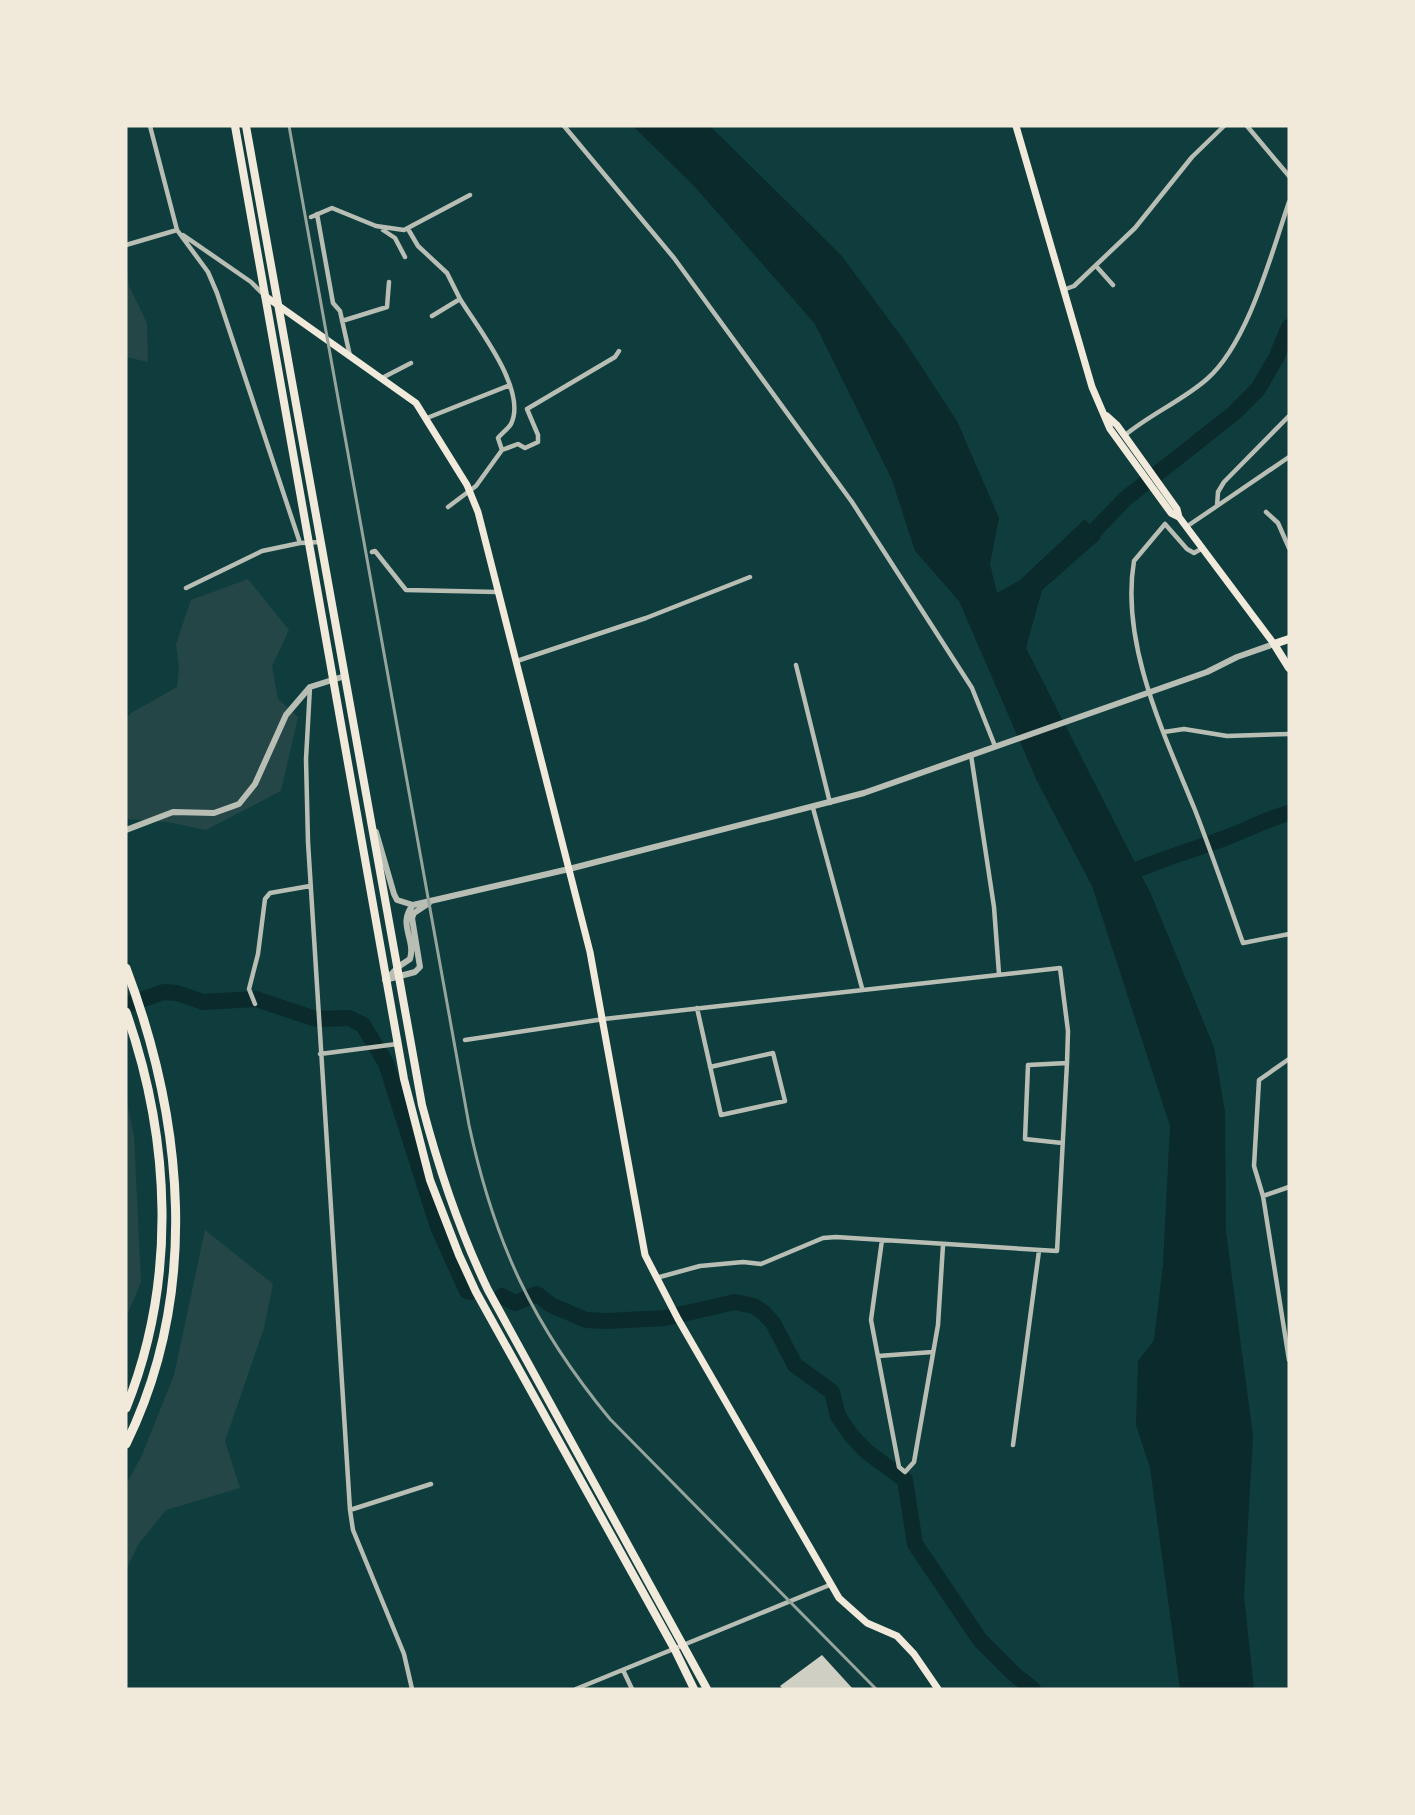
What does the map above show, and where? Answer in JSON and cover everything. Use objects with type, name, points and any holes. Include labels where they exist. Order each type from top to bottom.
[{"type":"highway","points":[[126,968],[134,988],[163,1092],[175,1175],[176,1257],[170,1306],[156,1366],[126,1444]]},
{"type":"highway","points":[[126,1012],[149,1096],[160,1176],[161,1256],[150,1330],[126,1408]]},
{"type":"main road","points":[[235,126],[385,980],[397,1044],[423,1154],[459,1255],[511,1358],[675,1650],[694,1689]]},
{"type":"main road","points":[[246,126],[422,1105],[441,1174],[459,1226],[488,1290],[707,1689]]},
{"type":"main road","points":[[1016,126],[1088,376],[1105,415],[1201,549],[1274,644],[1289,668]]},
{"type":"main road","points":[[265,296],[277,307],[416,403],[470,492],[478,512],[517,661],[604,1019],[645,1255],[678,1319],[839,1598],[856,1615],[904,1642],[938,1689]]},
{"type":"main road","points":[[1274,644],[1289,639]]},
{"type":"street","points":[[150,126],[177,230],[208,272],[217,292],[300,543]]},
{"type":"street","points":[[564,126],[681,267],[852,502],[972,688],[995,746]]},
{"type":"street","points":[[1063,290],[1074,286],[1135,228],[1192,157],[1224,126]]},
{"type":"street","points":[[1247,126],[1289,176]]},
{"type":"street","points":[[311,217],[332,208],[396,231],[408,229],[470,195]]},
{"type":"street","points":[[1124,441],[1192,391],[1223,363],[1239,339],[1289,202]]},
{"type":"street","points":[[317,214],[333,303],[340,311],[350,356]]},
{"type":"street","points":[[381,227],[395,237],[405,257]]},
{"type":"street","points":[[408,229],[418,246],[447,273],[460,299],[485,336],[510,385],[512,419],[498,438],[502,450]]},
{"type":"street","points":[[126,245],[177,230]]},
{"type":"street","points":[[177,230],[250,282],[265,296]]},
{"type":"street","points":[[1096,266],[1113,285]]},
{"type":"street","points":[[342,321],[387,307],[389,282]]},
{"type":"street","points":[[432,316],[460,299]]},
{"type":"street","points":[[448,507],[470,492],[502,450],[518,444],[525,448],[538,442],[538,435],[527,409],[615,357],[619,351]]},
{"type":"street","points":[[382,378],[411,363]]},
{"type":"street","points":[[427,418],[510,385]]},
{"type":"street","points":[[1217,506],[1218,492],[1224,482],[1289,416]]},
{"type":"street","points":[[1185,527],[1289,458]]},
{"type":"street","points":[[1266,512],[1278,523],[1289,548]]},
{"type":"street","points":[[1201,549],[1194,553],[1187,549],[1165,524],[1134,561],[1134,623],[1142,671],[1216,864],[1243,943],[1289,934]]},
{"type":"street","points":[[186,588],[262,551],[300,543],[321,542]]},
{"type":"street","points":[[372,552],[375,551],[406,590],[498,592]]},
{"type":"street","points":[[517,661],[646,618],[750,577]]},
{"type":"street","points":[[371,820],[397,900],[413,905],[429,903],[830,803],[1207,672],[1237,657],[1274,644]]},
{"type":"street","points":[[796,665],[830,803]]},
{"type":"street","points":[[126,830],[173,812],[214,813],[239,804],[255,784],[286,715],[310,687],[345,676]]},
{"type":"street","points":[[310,687],[306,770],[310,886],[350,1510],[353,1530],[404,1654],[412,1689]]},
{"type":"street","points":[[1164,732],[1184,729],[1227,736],[1289,734]]},
{"type":"street","points":[[971,755],[994,907],[999,974]]},
{"type":"street","points":[[813,808],[862,988]]},
{"type":"street","points":[[255,1004],[249,989],[258,954],[265,899],[270,893],[310,886]]},
{"type":"street","points":[[385,980],[415,972],[420,967],[411,918],[414,913],[429,903]]},
{"type":"street","points":[[385,980],[410,959],[412,953],[405,926],[405,916],[413,905]]},
{"type":"street","points":[[465,1040],[604,1019],[862,988],[1060,968],[1068,1031],[1057,1251],[823,1238],[761,1264],[743,1262],[700,1266],[656,1278]]},
{"type":"street","points":[[697,1008],[710,1067],[721,1115],[785,1101],[773,1053],[710,1067]]},
{"type":"street","points":[[320,1054],[397,1044]]},
{"type":"street","points":[[1289,1059],[1259,1080],[1254,1166],[1263,1196],[1288,1339],[1289,1360]]},
{"type":"street","points":[[1062,1143],[1025,1139],[1028,1065],[1067,1063]]},
{"type":"street","points":[[1263,1196],[1289,1187]]},
{"type":"street","points":[[882,1240],[871,1320],[899,1467],[905,1472],[914,1462],[938,1325],[943,1245]]},
{"type":"street","points":[[1013,1445],[1039,1251]]},
{"type":"street","points":[[878,1356],[933,1352]]},
{"type":"street","points":[[350,1510],[431,1484]]},
{"type":"street","points":[[576,1689],[832,1584]]},
{"type":"street","points":[[623,1670],[632,1689]]},
{"type":"shaded area","points":[[633,126],[710,126],[841,255],[904,340],[957,421],[999,518],[990,564],[997,593],[1020,580],[1085,519],[1101,538],[1042,590],[1026,648],[1151,894],[1214,1047],[1225,1112],[1226,1232],[1253,1436],[1244,1596],[1254,1689],[1180,1689],[1150,1468],[1136,1425],[1138,1361],[1154,1340],[1163,1264],[1170,1126],[1092,886],[1037,781],[959,601],[915,551],[892,480],[815,324],[695,187]]},
{"type":"shaded area","points":[[126,264],[129,286],[147,323],[148,362],[126,357]]},
{"type":"shaded area","points":[[248,579],[289,630],[272,666],[278,699],[298,717],[281,791],[206,830],[167,822],[126,819],[126,719],[131,713],[177,687],[179,668],[176,644],[191,600]]},
{"type":"shaded area","points":[[126,1097],[134,1136],[141,1282],[126,1318]]},
{"type":"shaded area","points":[[205,1230],[273,1284],[264,1328],[225,1441],[240,1488],[166,1510],[138,1545],[126,1570],[126,1485],[142,1455],[174,1375]]},
{"type":"building","points":[[822,1655],[853,1689],[783,1689],[780,1686]]},
{"type":"waterway","points":[[1079,547],[1125,499],[1233,414],[1258,389],[1276,358],[1289,327]]},
{"type":"waterway","points":[[1125,875],[1289,813]]},
{"type":"waterway","points":[[126,1005],[164,992],[177,993],[203,1002],[256,999],[316,1019],[349,1018],[363,1025],[386,1063],[438,1227],[467,1291],[470,1292]]},
{"type":"waterway","points":[[502,1296],[515,1303],[537,1294],[551,1305],[586,1320],[665,1318],[735,1302],[754,1306],[764,1313],[773,1323],[795,1365],[832,1392],[838,1416],[851,1435],[866,1451],[905,1480],[915,1544],[980,1640],[1014,1674],[1033,1689]]},
{"type":"railway","points":[[289,126],[469,1125],[479,1167],[504,1245],[538,1316],[559,1350],[610,1419],[876,1689]]}]
